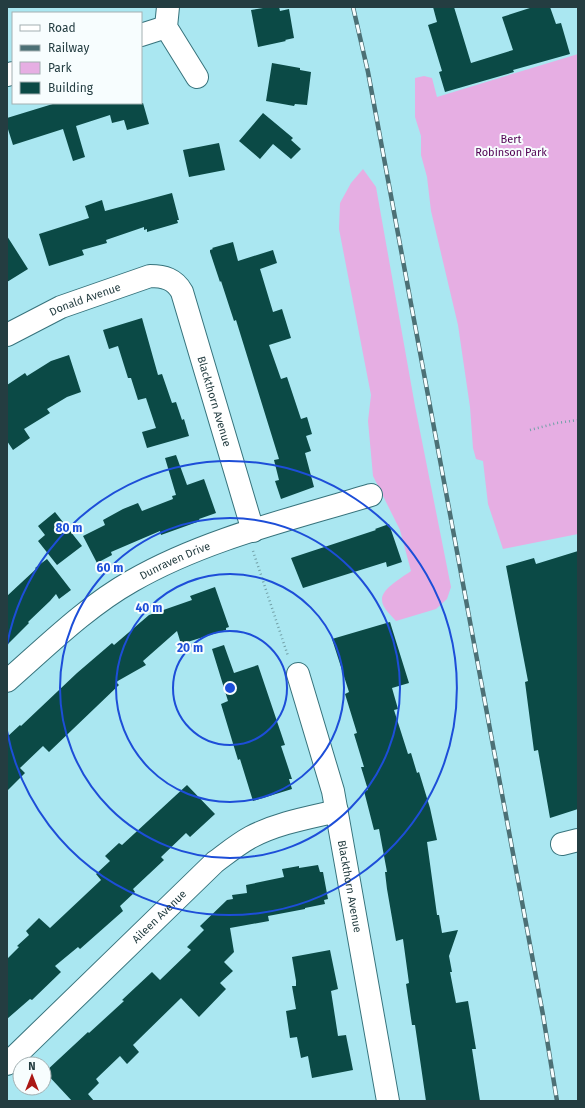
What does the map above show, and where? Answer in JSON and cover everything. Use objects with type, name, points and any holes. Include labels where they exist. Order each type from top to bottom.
[{"type":"street","points":[[142,34],[167,17],[197,77]]},
{"type":"street","name":"Donald Avenue","points":[[7,336],[61,307],[150,276],[167,278]]},
{"type":"street","name":"Blackthorn Avenue","points":[[167,278],[174,282],[182,292],[252,539]]},
{"type":"street","name":"Dunraven Drive","points":[[7,681],[84,614],[132,581],[186,554],[222,540],[252,539],[371,495]]},
{"type":"street","name":"Blackthorn Avenue","points":[[294,666],[327,769],[337,811],[388,1101]]},
{"type":"street","name":"Aileen Avenue","points":[[7,1064],[215,862],[250,838],[272,827],[303,818],[337,811]]},
{"type":"path","points":[[530,430],[557,423],[578,420]]},
{"type":"path","points":[[252,539],[294,666]]},
{"type":"green space","name":"Bert Robinson Park","points":[[578,54],[578,534],[503,549],[488,504],[483,461],[476,459],[473,448],[470,407],[458,325],[431,211],[427,177],[421,155],[421,136],[415,117],[415,78],[424,76],[432,78],[437,97]]},
{"type":"green space","points":[[363,169],[376,187],[415,406],[451,587],[447,599],[436,609],[396,621],[383,606],[383,596],[393,584],[411,571],[400,530],[373,476],[368,421],[371,395],[339,229],[340,203],[351,183]]},
{"type":"building","points":[[279,7],[280,11],[289,9],[294,38],[258,47],[251,10]]},
{"type":"building","points":[[433,7],[454,7],[471,63],[513,50],[502,17],[533,7],[550,7],[556,24],[561,23],[570,54],[513,70],[514,72],[445,92],[439,72],[442,71],[428,25],[437,22]]},
{"type":"building","points":[[272,63],[300,68],[300,70],[311,72],[307,105],[295,104],[294,106],[266,101]]},
{"type":"building","points":[[143,103],[149,124],[127,130],[124,120],[112,123],[110,115],[76,126],[85,157],[73,161],[63,129],[13,145],[7,126],[7,118],[53,104]]},
{"type":"building","points":[[263,113],[293,138],[291,140],[301,149],[291,159],[273,144],[260,159],[239,141]]},
{"type":"building","points":[[219,143],[225,170],[189,177],[183,150]]},
{"type":"building","points":[[172,193],[179,220],[177,220],[178,223],[147,232],[147,229],[144,230],[144,227],[106,240],[107,243],[82,250],[84,255],[49,266],[39,234],[89,218],[85,206],[102,200],[105,211]]},
{"type":"building","points":[[7,236],[28,269],[7,282]]},
{"type":"building","points":[[233,242],[238,261],[273,250],[277,263],[260,269],[273,312],[282,309],[291,338],[269,345],[281,379],[287,377],[301,419],[307,417],[312,434],[306,436],[311,451],[305,453],[314,487],[281,499],[275,481],[279,480],[274,460],[279,459],[236,320],[234,321],[210,252],[210,250],[213,249],[212,248]]},
{"type":"building","points":[[142,318],[158,375],[162,374],[172,403],[176,402],[182,420],[184,419],[189,436],[147,448],[142,432],[156,428],[146,398],[138,400],[131,378],[128,378],[118,346],[109,349],[103,330]]},
{"type":"building","points":[[69,355],[81,392],[67,397],[47,409],[50,413],[24,429],[30,438],[13,450],[7,441],[7,385],[25,373],[27,376],[51,361]]},
{"type":"building","points":[[176,455],[187,485],[204,479],[216,513],[199,519],[200,521],[161,535],[160,531],[111,552],[112,555],[97,563],[83,536],[105,525],[103,520],[123,509],[138,503],[142,511],[173,499],[172,496],[176,495],[165,458]]},
{"type":"building","points":[[55,512],[82,546],[57,565],[38,541],[45,535],[38,526]]},
{"type":"building","points":[[389,524],[402,562],[387,567],[386,562],[303,588],[291,558],[376,530],[375,529]]},
{"type":"building","points":[[578,551],[578,809],[550,818],[538,750],[534,751],[525,682],[528,681],[506,566],[534,558],[536,564]]},
{"type":"building","points":[[47,559],[71,590],[59,599],[56,594],[7,645],[7,596],[36,569],[35,568]]},
{"type":"building","points":[[215,587],[229,627],[226,628],[226,630],[181,644],[177,631],[143,661],[146,665],[116,682],[119,685],[49,752],[43,746],[20,768],[25,773],[7,791],[7,737],[20,725],[21,726],[77,673],[112,643],[114,645],[149,615],[192,600],[190,596]]},
{"type":"building","points":[[390,622],[409,683],[392,688],[398,709],[394,710],[408,754],[411,753],[417,773],[419,772],[430,808],[437,840],[427,842],[437,915],[439,915],[442,933],[458,930],[449,956],[452,972],[450,972],[456,1003],[468,1001],[476,1049],[472,1049],[480,1101],[426,1101],[415,1025],[412,1025],[406,984],[409,983],[403,939],[396,941],[387,889],[385,872],[387,872],[379,829],[374,830],[364,791],[368,790],[361,767],[364,767],[354,734],[357,733],[345,694],[349,692],[332,639]]},
{"type":"building","points":[[224,645],[234,673],[258,665],[285,745],[281,746],[292,779],[289,779],[292,789],[253,801],[240,759],[238,760],[221,704],[228,701],[212,649]]},
{"type":"building","points":[[187,785],[215,814],[190,837],[186,833],[161,857],[164,860],[133,889],[135,892],[120,906],[123,911],[80,949],[78,947],[55,966],[61,972],[32,1000],[30,999],[7,1019],[7,959],[19,947],[17,946],[29,935],[26,931],[39,918],[50,928],[101,880],[96,874],[110,861],[105,856],[119,843],[122,845]]},
{"type":"building","points":[[318,865],[320,872],[323,872],[328,899],[324,900],[325,904],[268,916],[269,921],[230,928],[234,952],[224,962],[233,971],[220,983],[226,989],[199,1017],[181,998],[133,1045],[139,1052],[127,1064],[120,1056],[96,1079],[99,1083],[88,1094],[94,1101],[72,1101],[52,1080],[52,1065],[124,1001],[122,1000],[152,972],[160,980],[191,950],[187,947],[204,930],[200,926],[227,900],[233,899],[232,895],[247,893],[246,885],[284,877],[282,869],[299,866],[299,868]]},
{"type":"building","points":[[330,950],[338,989],[331,991],[338,1036],[346,1035],[353,1070],[312,1078],[308,1056],[301,1058],[297,1037],[290,1038],[286,1011],[296,1009],[292,986],[296,986],[296,981],[292,957]]},
{"type":"railway","points":[[353,7],[368,72],[543,1015],[557,1101]]}]
